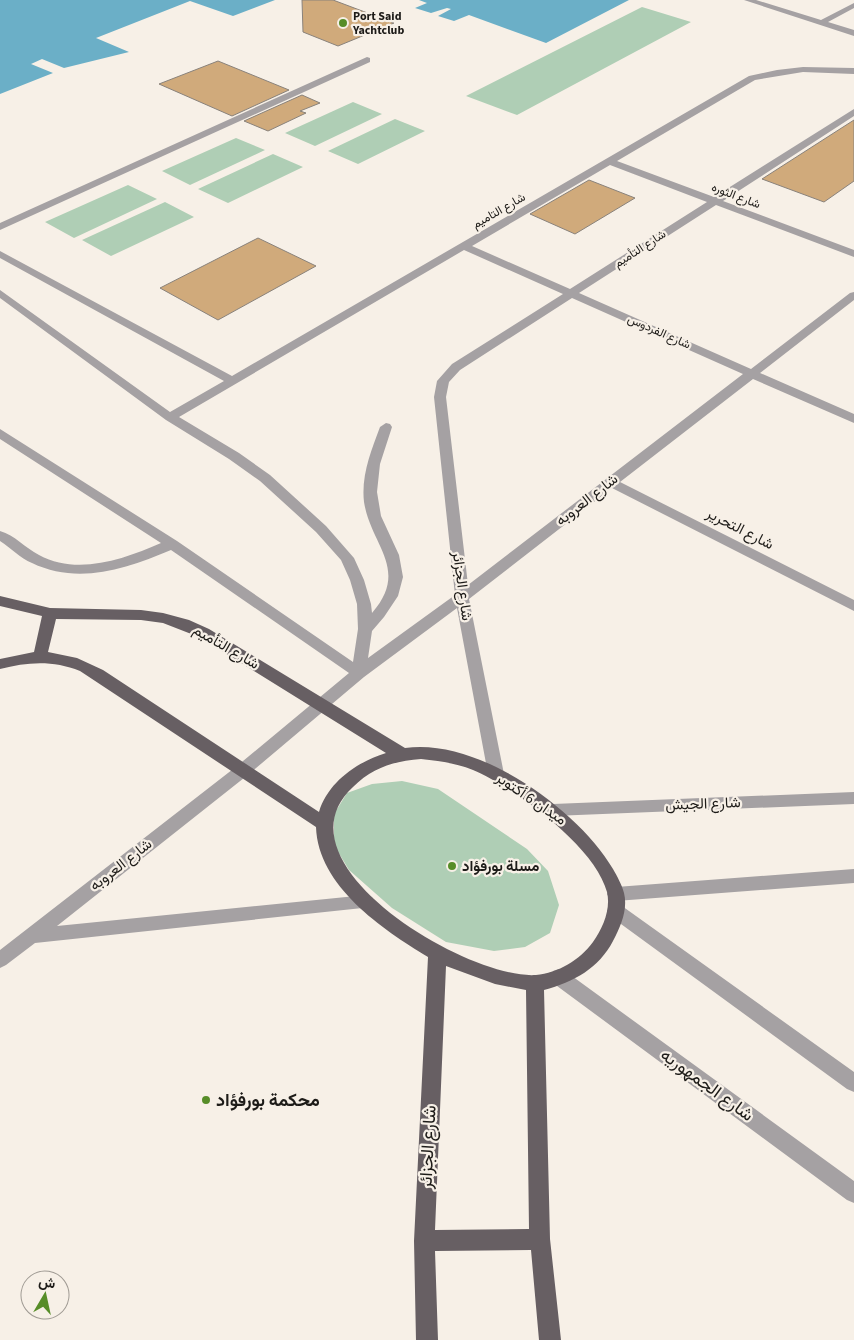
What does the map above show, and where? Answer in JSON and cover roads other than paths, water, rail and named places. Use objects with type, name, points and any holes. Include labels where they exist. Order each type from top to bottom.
[{"type":"main road","name":"شارع التأميم","points":[[0,601],[50,613],[141,615],[184,624],[204,633],[401,754]]},
{"type":"main road","points":[[40,657],[50,613]]},
{"type":"main road","points":[[0,664],[40,657],[73,661],[87,667],[109,684],[324,823]]},
{"type":"main road","name":"ميدان 6 أكتوبر","points":[[401,754],[441,755],[478,766],[496,774],[552,810],[584,839],[608,875],[616,903],[610,932],[598,950],[581,966],[559,977],[535,982],[506,979],[478,972],[437,954],[405,934],[366,902],[349,886],[329,856],[324,839],[324,823],[329,807],[338,792],[350,779],[365,768],[401,754]]},
{"type":"main road","name":"شارع الجزائر","points":[[427,1340],[424,1241],[437,954]]},
{"type":"main road","points":[[535,982],[540,1238],[550,1340]]},
{"type":"main road","points":[[424,1241],[540,1238]]},
{"type":"street","points":[[748,0],[854,33]]},
{"type":"street","points":[[821,23],[854,5]]},
{"type":"street","points":[[0,227],[367,60]]},
{"type":"street","name":"شارع التاميم","points":[[170,417],[752,78],[792,70],[854,71]]},
{"type":"street","name":"شارع التأميم","points":[[440,397],[443,381],[456,367],[854,112]]},
{"type":"street","name":"شارع الثوره","points":[[609,161],[854,254]]},
{"type":"street","name":"شارع الفردوس","points":[[464,246],[854,419]]},
{"type":"street","points":[[0,254],[233,381]]},
{"type":"street","points":[[0,293],[170,417],[234,456],[265,478],[321,529],[347,558],[357,580],[364,604],[365,630],[358,674],[172,544],[0,433]]},
{"type":"street","name":"شارع العروبه","points":[[0,960],[242,770],[358,674],[462,597],[854,294]]},
{"type":"street","name":"شارع الجزائر","points":[[440,397],[462,597],[496,774]]},
{"type":"street","points":[[365,630],[385,608],[392,596],[396,583],[394,558],[377,524],[370,491],[372,469],[386,427]]},
{"type":"street","name":"شارع التحرير","points":[[611,482],[854,606]]},
{"type":"street","points":[[0,535],[36,559],[72,569],[115,566],[136,560],[172,544]]},
{"type":"street","name":"شارع الجيش","points":[[552,810],[852,796]]},
{"type":"street","points":[[616,903],[854,876]]},
{"type":"street","points":[[31,936],[366,902]]},
{"type":"street","points":[[616,903],[854,1083]]},
{"type":"street","name":"شارع الجمهوريه","points":[[559,977],[854,1193]]},
{"type":"water","points":[[0,0],[275,0],[233,16],[190,1],[96,38],[129,52],[64,68],[42,59],[31,64],[53,73],[0,94]]},
{"type":"water","points":[[419,0],[629,0],[546,43],[469,15],[454,21],[438,16],[451,9],[447,8],[431,13],[415,8],[427,3]]},
{"type":"place","name":"Port Said Yachtclub","points":[[343,23]]},
{"type":"place","name":"مسلة بورفؤاد","points":[[452,866]]},
{"type":"place","name":"محكمة بورفؤاد","points":[[206,1100]]}]
